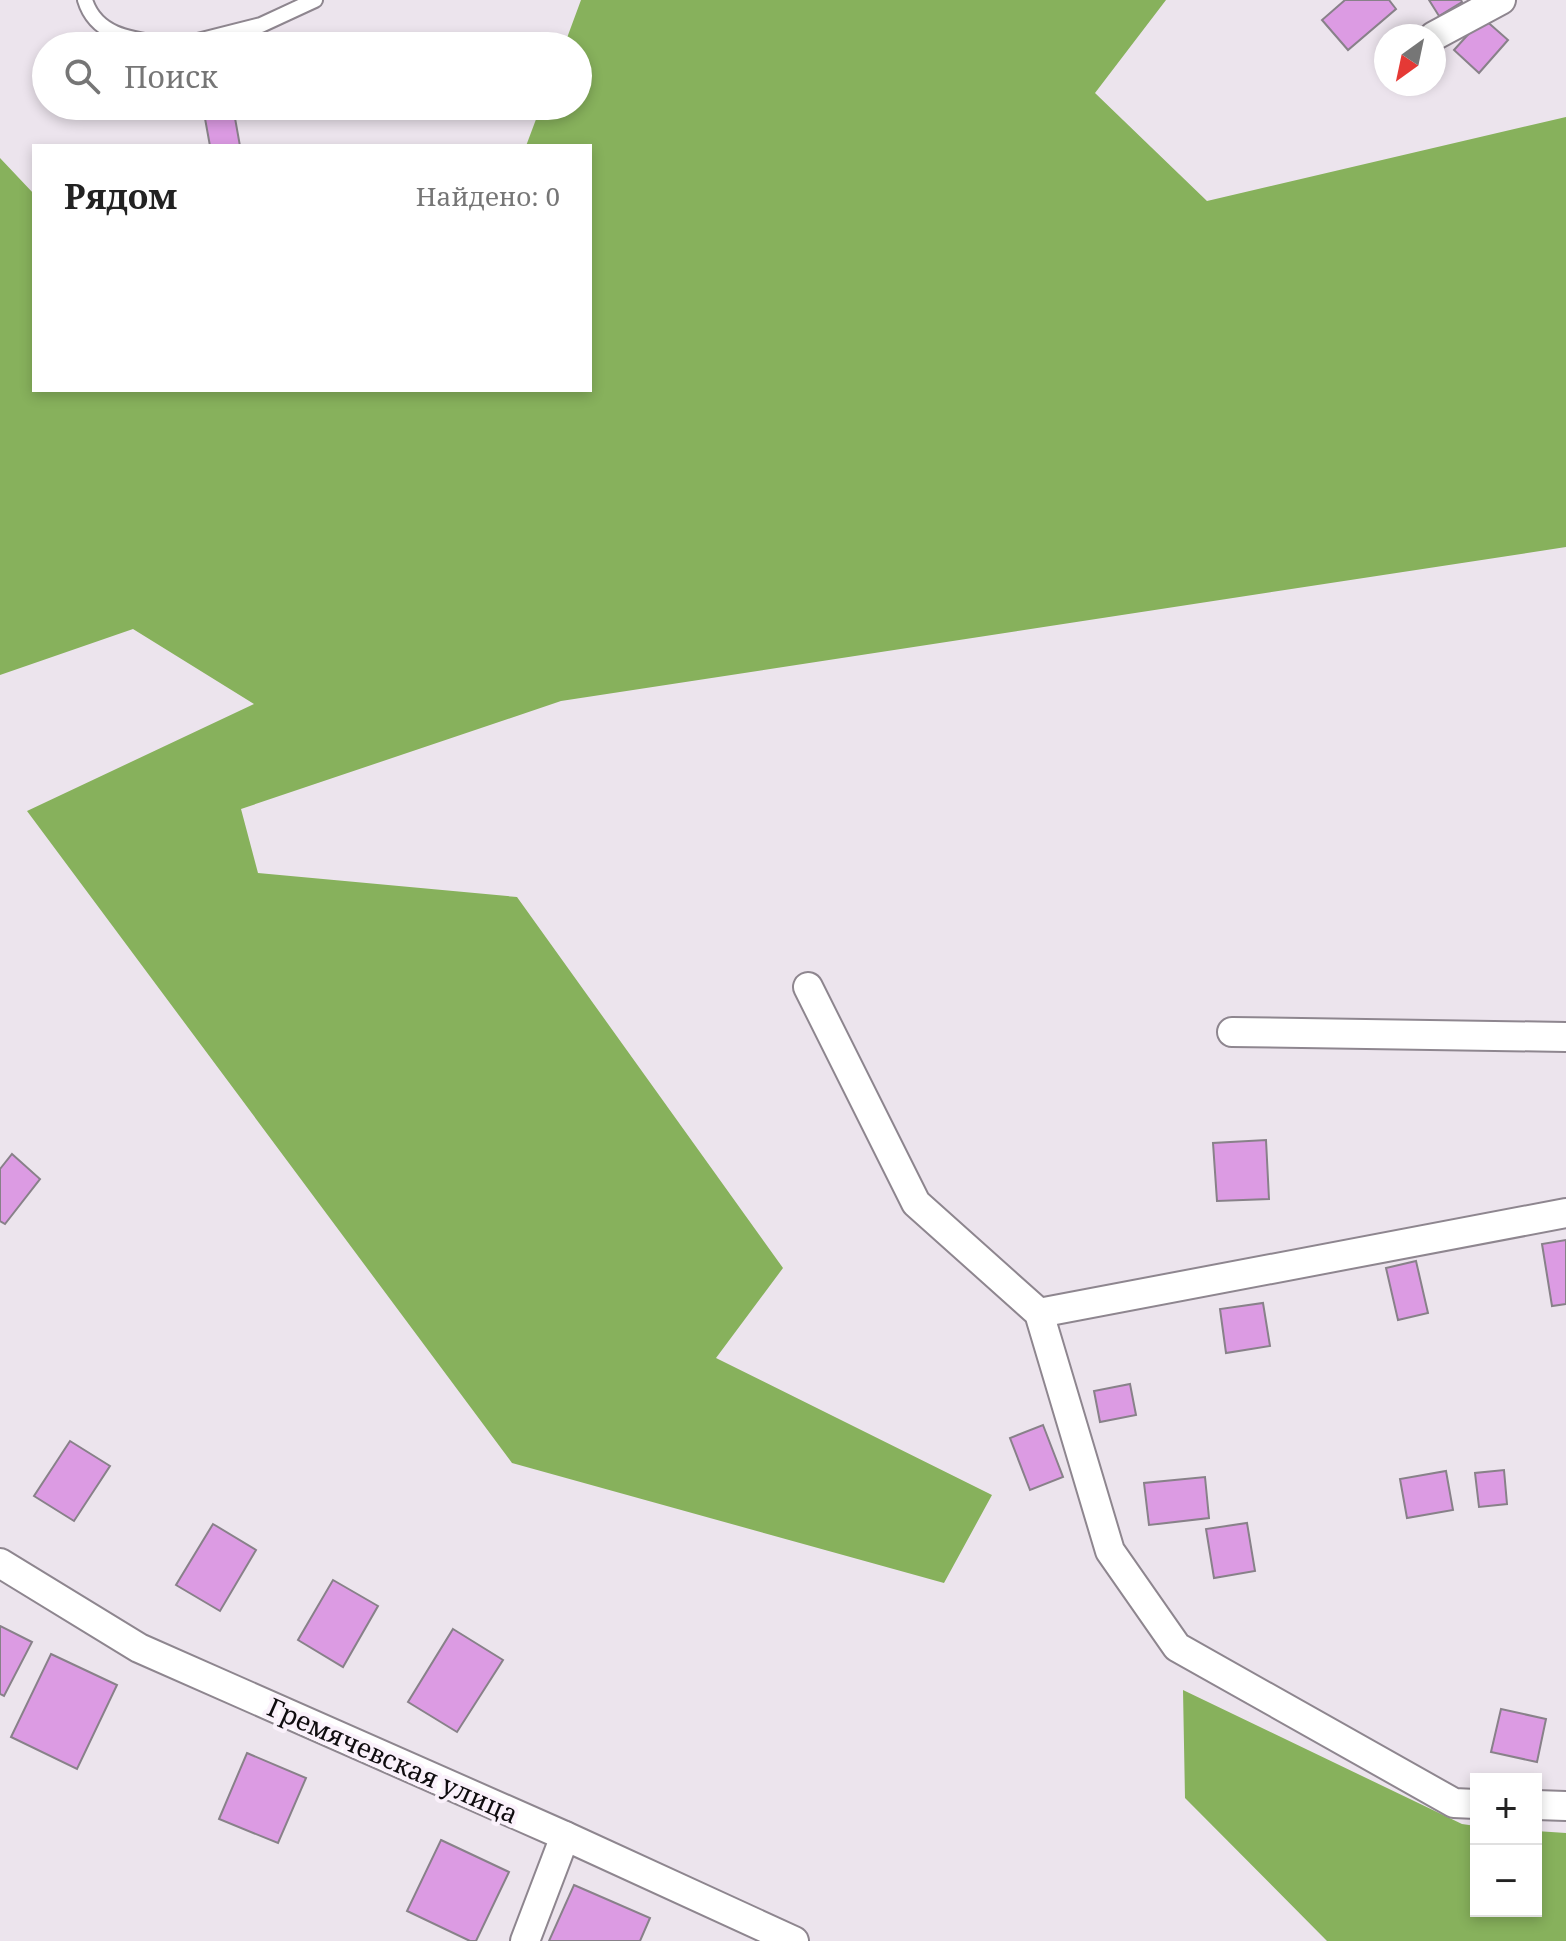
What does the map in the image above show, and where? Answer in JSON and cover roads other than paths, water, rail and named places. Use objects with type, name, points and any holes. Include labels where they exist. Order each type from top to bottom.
[{"type":"street","points":[[1446,30],[1501,0]]},
{"type":"street","points":[[808,987],[916,1203],[1039,1313],[1110,1551],[1177,1647],[1454,1803],[1470,1804]]},
{"type":"street","points":[[1232,1032],[1566,1037]]},
{"type":"street","points":[[1039,1313],[1566,1213]]},
{"type":"street","name":"Гремячевская улица","points":[[0,1563],[139,1648],[794,1941]]},
{"type":"street","points":[[1542,1805],[1566,1806]]},
{"type":"street","points":[[525,1941],[565,1836]]},
{"type":"lane","points":[[85,0],[90,15],[111,32]]},
{"type":"lane","points":[[233,32],[261,25],[315,0]]}]
